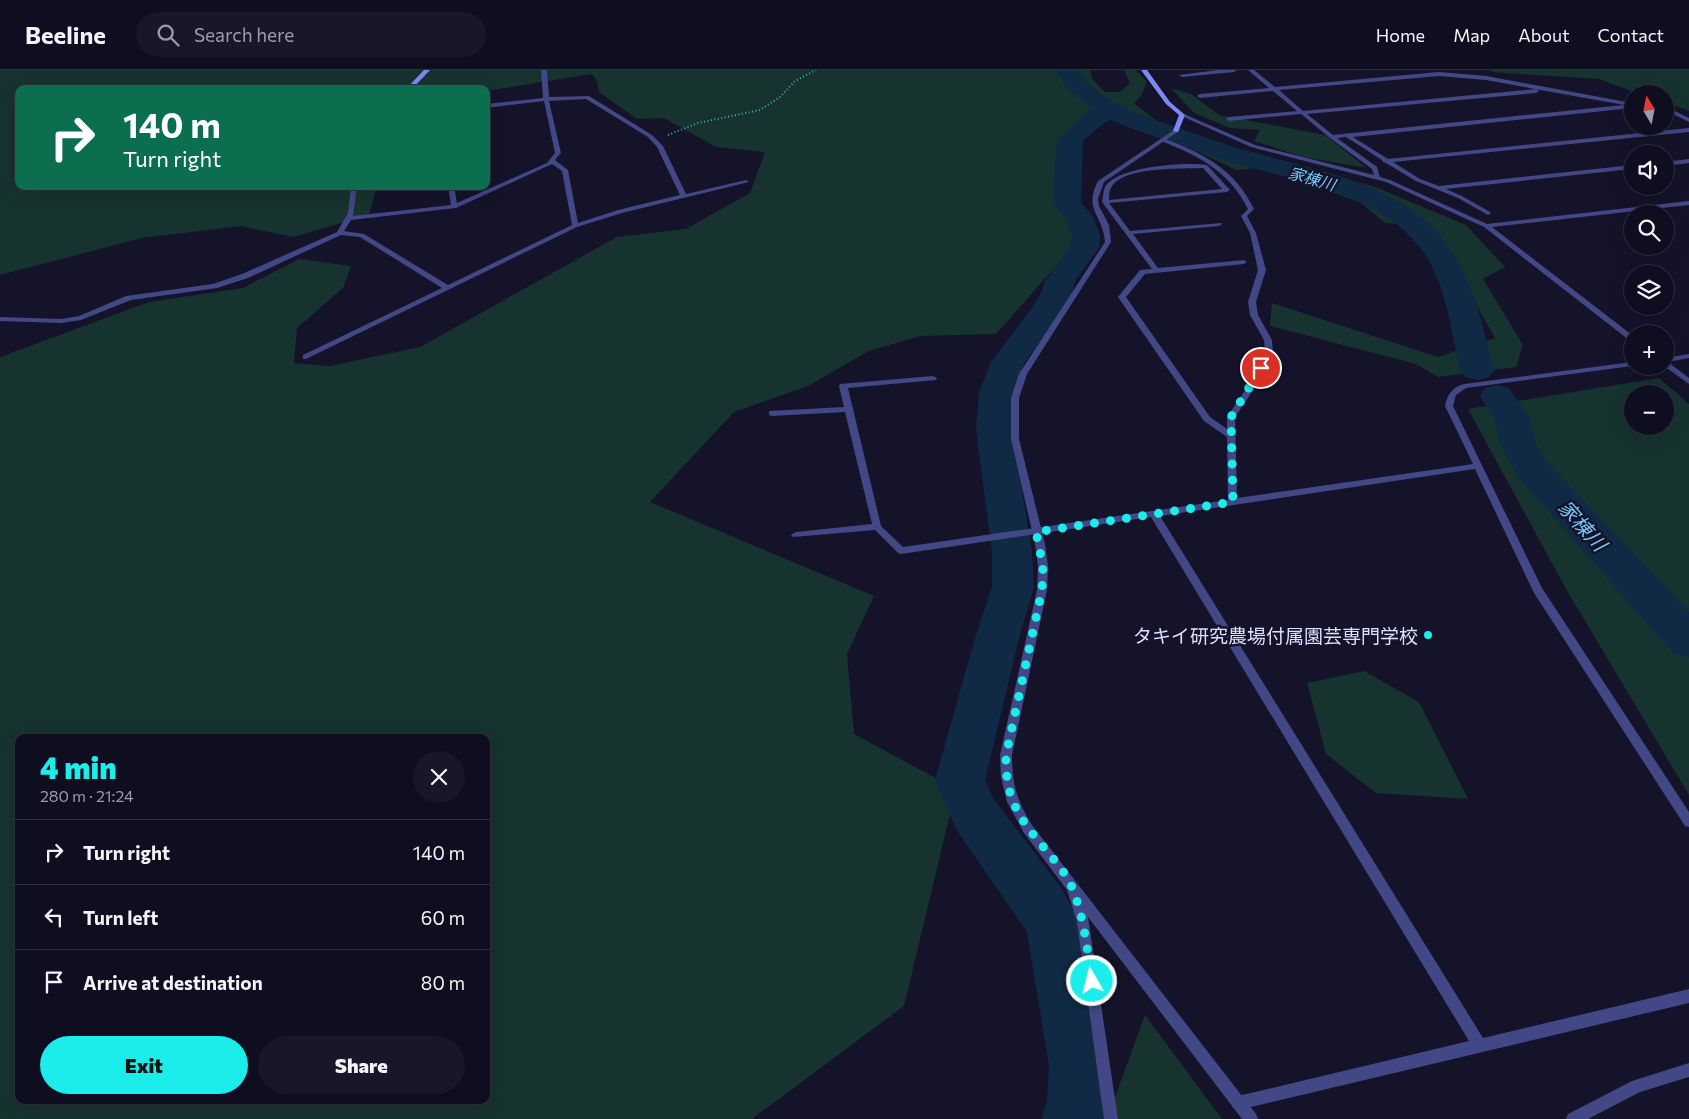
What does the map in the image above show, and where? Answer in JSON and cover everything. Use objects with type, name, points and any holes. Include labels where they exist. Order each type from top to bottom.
[{"type":"street","points":[[413,85],[427,70]]},
{"type":"street","points":[[349,218],[454,207],[549,164],[558,153],[546,99],[544,70]]},
{"type":"street","points":[[1144,70],[1168,103],[1182,115],[1253,146],[1377,177],[1467,215],[1486,226],[1624,332]]},
{"type":"street","points":[[1182,75],[1234,70]]},
{"type":"street","points":[[1251,70],[1332,137],[1375,168],[1377,177]]},
{"type":"street","points":[[1200,96],[1439,74],[1486,78],[1552,89],[1624,104]]},
{"type":"street","points":[[1228,119],[1552,89]]},
{"type":"street","points":[[490,106],[546,99],[587,97],[650,136],[660,146],[683,195]]},
{"type":"street","points":[[1332,137],[1624,107]]},
{"type":"street","points":[[1674,112],[1689,120]]},
{"type":"street","points":[[1182,115],[1176,131],[1149,147],[1101,181],[1095,191],[1095,210],[1106,227],[1108,242],[1023,374],[1015,398],[1015,439],[1043,566],[1042,590],[1006,755],[1006,780],[1018,813],[1070,884],[1251,1119]]},
{"type":"street","points":[[1385,161],[1689,130]]},
{"type":"street","points":[[1346,135],[1418,180],[1439,188],[1488,213]]},
{"type":"street","points":[[1166,138],[1218,166],[1233,181],[1251,209],[1244,216],[1253,234],[1262,270],[1252,302],[1254,315],[1268,340],[1269,352],[1254,383],[1231,417],[1233,502]]},
{"type":"street","points":[[552,161],[565,170],[575,226]]},
{"type":"street","points":[[1674,163],[1689,161]]},
{"type":"street","points":[[1105,202],[1227,190],[1204,166],[1140,170],[1123,174],[1108,187],[1105,202],[1156,270]]},
{"type":"street","points":[[1439,188],[1624,168]]},
{"type":"street","points":[[306,357],[575,226],[620,211],[746,182]]},
{"type":"street","points":[[340,233],[349,218],[353,190]]},
{"type":"street","points":[[451,190],[454,207]]},
{"type":"street","points":[[1486,226],[1689,203]]},
{"type":"street","points":[[1128,232],[1219,224]]},
{"type":"street","points":[[0,319],[62,321],[81,318],[129,298],[214,286],[245,276],[340,233],[362,235],[447,288]]},
{"type":"street","points":[[1232,436],[1207,420],[1122,297],[1144,272],[1244,262]]},
{"type":"street","points":[[1674,359],[1689,356]]},
{"type":"street","points":[[1624,365],[1464,386],[1455,390],[1450,396],[1449,406],[1538,590],[1689,822]]},
{"type":"street","points":[[1674,369],[1689,382]]},
{"type":"street","points":[[933,378],[843,386],[877,527],[901,551],[1479,466]]},
{"type":"street","points":[[772,413],[849,409]]},
{"type":"street","points":[[1154,514],[1480,1046]]},
{"type":"street","points":[[796,535],[877,527]]},
{"type":"street","points":[[1070,884],[1083,922],[1112,1119]]},
{"type":"street","points":[[1238,1103],[1689,996]]},
{"type":"street","points":[[1573,1119],[1637,1086],[1689,1070]]},
{"type":"path","points":[[664,136],[698,124],[760,110],[780,97],[794,81],[816,70]]},
{"type":"green space","points":[[0,70],[1090,70],[1092,79],[1105,92],[1120,92],[1130,83],[1124,70],[1136,70],[1147,82],[1141,96],[1134,103],[1157,121],[1173,126],[1156,123],[1123,110],[1108,109],[1108,122],[1073,127],[1069,139],[1067,167],[1080,239],[996,334],[920,336],[869,351],[808,386],[734,412],[650,502],[874,596],[847,654],[854,734],[956,789],[904,1006],[752,1119],[0,1119],[0,357],[149,302],[243,288],[299,259],[351,266],[343,288],[297,328],[294,363],[330,366],[420,347],[617,237],[686,229],[750,193],[765,152],[716,147],[664,118],[637,119],[599,92],[597,81],[592,74],[490,90],[490,85],[15,85],[15,190],[376,190],[369,215],[293,237],[241,226],[142,238],[0,275]]},
{"type":"green space","points":[[1492,70],[1689,70],[1689,111],[1674,105],[1674,85],[1624,85],[1624,88],[1599,79],[1491,72]]},
{"type":"green space","points":[[1171,88],[1191,94],[1219,115],[1325,135],[1367,168],[1303,157],[1254,141],[1260,130],[1230,128],[1194,113]]},
{"type":"green space","points":[[1191,137],[1375,187],[1466,225],[1505,267],[1483,279],[1523,345],[1516,367],[1438,377],[1416,364],[1270,326],[1272,303],[1438,357],[1495,338],[1432,227],[1385,223],[1361,203],[1266,167],[1237,170],[1179,143]]},
{"type":"green space","points":[[1659,378],[1667,385],[1624,385],[1624,435],[1674,435],[1674,391],[1689,404],[1689,795],[1566,589],[1468,409]]},
{"type":"green space","points":[[1364,671],[1419,702],[1468,799],[1376,793],[1326,754],[1307,683]]},
{"type":"green space","points":[[1145,1015],[1222,1119],[1107,1119]]},
{"type":"waterway","name":"家棟川","points":[[1066,70],[1086,94],[1108,110],[1121,116],[1216,150],[1338,184],[1396,211],[1420,230],[1438,252],[1445,265],[1462,309],[1477,370]]},
{"type":"waterway","points":[[1073,1119],[1078,1100],[1079,1065],[1054,927],[1043,907],[974,813],[960,780],[997,638],[1013,587],[1012,552],[994,429],[996,393],[1008,362],[1044,314],[1058,291],[1060,281],[1084,248],[1086,235],[1079,217],[1067,203],[1069,146],[1072,138],[1106,109]]},
{"type":"waterway","name":"家棟川","points":[[1497,396],[1512,418],[1518,444],[1531,468],[1689,641]]},
{"type":"place","name":"タキイ研究農場付属園芸専門学校","points":[[1428,635]]},
{"type":"route","points":[[1092,981],[1083,922],[1070,884],[1057,864],[1028,829],[1014,805],[1006,780],[1006,755],[1042,590],[1043,566],[1036,532],[1233,502],[1231,417],[1254,383],[1261,368]]}]
